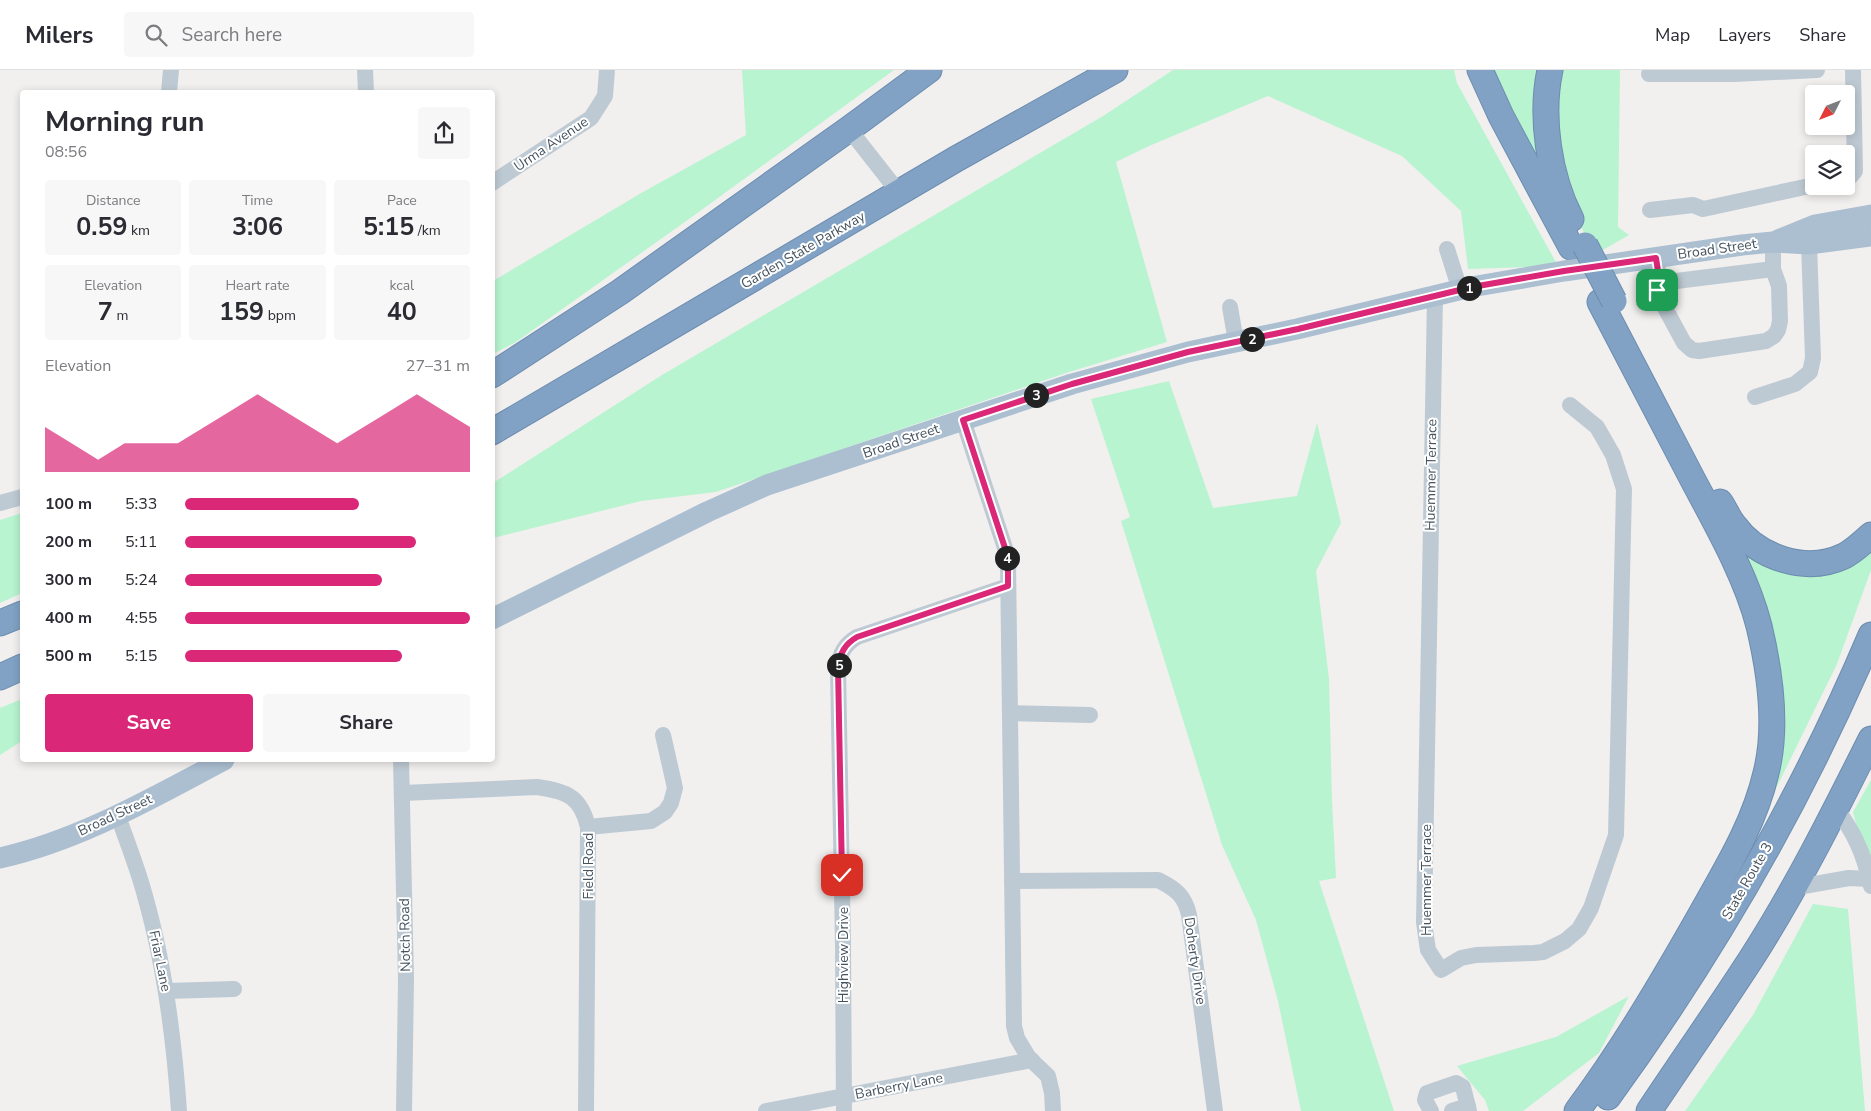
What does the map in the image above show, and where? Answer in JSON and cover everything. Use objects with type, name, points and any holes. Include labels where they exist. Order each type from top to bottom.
[{"type":"highway","points":[[495,372],[620,292],[929,70]]},
{"type":"highway","name":"Garden State Parkway","points":[[495,430],[900,194],[956,159],[1115,70]]},
{"type":"highway","points":[[1480,70],[1501,116],[1578,246],[1729,518],[1742,535],[1772,556],[1795,563],[1807,564],[1834,560],[1845,556],[1871,535]]},
{"type":"highway","points":[[1550,70],[1547,114],[1548,143],[1553,168],[1578,246]]},
{"type":"highway","points":[[1577,1111],[1619,1051],[1673,964],[1743,836],[1756,806],[1766,773],[1771,733],[1771,704],[1765,657],[1758,624],[1744,584],[1607,301]]},
{"type":"highway","points":[[0,623],[20,615]]},
{"type":"highway","name":"State Route 3","points":[[1598,1111],[1676,999],[1742,893],[1799,788],[1847,692],[1871,635]]},
{"type":"highway","points":[[0,676],[20,668]]},
{"type":"highway","points":[[1649,1111],[1750,959],[1836,808],[1871,739]]},
{"type":"main road","name":"Broad Street","points":[[1773,242],[1815,225],[1871,215]]},
{"type":"main road","name":"Broad Street","points":[[495,618],[759,488],[1072,384],[1188,352],[1460,290],[1564,271],[1773,242],[1809,244],[1871,236]]},
{"type":"main road","name":"Broad Street","points":[[0,858],[67,837],[118,816],[220,762]]},
{"type":"street","points":[[169,90],[171,70]]},
{"type":"street","points":[[365,70],[366,90]]},
{"type":"street","name":"Urma Avenue","points":[[495,181],[590,118],[605,96],[607,70]]},
{"type":"street","points":[[1649,74],[1734,74],[1817,70]]},
{"type":"street","points":[[1852,70],[1854,145]]},
{"type":"street","points":[[849,129],[900,194]]},
{"type":"street","points":[[1650,210],[1693,205],[1702,209],[1805,187]]},
{"type":"street","points":[[1656,258],[1660,284],[1657,290],[1658,295],[1684,343],[1692,350],[1766,341],[1774,336],[1780,321],[1779,286],[1772,269],[1773,242]]},
{"type":"street","points":[[1755,397],[1795,384],[1810,372],[1813,358],[1809,244]]},
{"type":"street","points":[[1448,249],[1460,290]]},
{"type":"street","points":[[1660,284],[1772,269]]},
{"type":"street","name":"Huemmer Terrace","points":[[1434,296],[1424,922],[1428,950],[1441,970],[1461,958],[1476,955],[1543,952],[1572,936],[1584,923],[1591,908],[1616,835],[1624,489],[1613,455],[1597,427],[1570,405]]},
{"type":"street","points":[[1230,307],[1236,342]]},
{"type":"street","points":[[963,420],[1008,562],[1014,1026],[1017,1038],[1032,1060],[1048,1076],[1052,1093],[1053,1111]]},
{"type":"street","points":[[0,503],[20,497]]},
{"type":"street","name":"Highview Drive","points":[[843,1104],[843,945],[838,667],[841,651],[850,641],[857,637],[1008,586]]},
{"type":"street","points":[[1010,713],[1090,715]]},
{"type":"street","points":[[588,827],[651,822],[665,812],[671,803],[675,788],[663,734]]},
{"type":"street","name":"Notch Road","points":[[401,762],[406,979],[404,1111]]},
{"type":"street","name":"Field Road","points":[[403,793],[552,789],[566,794],[578,802],[585,812],[588,827],[586,1111]]},
{"type":"street","points":[[1792,888],[1849,878],[1870,882],[1862,852],[1849,825],[1836,808]]},
{"type":"street","name":"Friar Lane","points":[[118,816],[145,895],[167,991],[179,1111]]},
{"type":"street","name":"Doherty Drive","points":[[1012,881],[1158,880],[1170,886],[1180,895],[1187,904],[1189,915],[1215,1111]]},
{"type":"street","points":[[167,991],[234,989]]},
{"type":"street","name":"Barberry Lane","points":[[766,1111],[843,1104],[1032,1060]]},
{"type":"street","points":[[1430,1111],[1425,1100],[1427,1093],[1456,1082],[1463,1087],[1469,1109],[1452,1111]]},
{"type":"green space","points":[[742,70],[894,70],[516,342],[495,353],[495,280],[643,192],[746,135]]},
{"type":"green space","points":[[1173,70],[1454,70],[1457,83],[1558,266],[1468,269],[1461,211],[1402,156],[1268,96],[1149,146],[1116,162],[1167,342],[1066,373],[716,492],[641,501],[495,538],[495,482],[662,375],[1103,116]]},
{"type":"green space","points":[[1484,70],[1541,70],[1544,191]]},
{"type":"green space","points":[[1558,70],[1620,70],[1618,227],[1629,235],[1596,254],[1577,220],[1552,111]]},
{"type":"green space","points":[[1169,381],[1213,508],[1297,496],[1317,423],[1341,523],[1316,571],[1329,679],[1336,878],[1319,881],[1394,1111],[1301,1111],[1278,1001],[1256,920],[1222,845],[1121,521],[1130,517],[1091,399]]},
{"type":"green space","points":[[20,514],[20,594],[0,603],[0,520]]},
{"type":"green space","points":[[1728,531],[1777,565],[1871,545],[1871,570],[1837,664],[1763,815],[1776,749]]},
{"type":"green space","points":[[20,700],[20,742],[0,755],[0,708]]},
{"type":"green space","points":[[1871,780],[1871,881],[1853,812]]},
{"type":"green space","points":[[1813,904],[1848,909],[1865,1111],[1685,1111],[1753,1015]]},
{"type":"green space","points":[[1629,996],[1599,1053],[1523,1111],[1489,1111],[1485,1100],[1457,1066],[1556,1037]]},
{"type":"route","points":[[842,875],[838,667],[841,651],[850,641],[857,637],[1008,586],[1008,562],[1005,548],[963,420],[1072,384],[1188,352],[1298,329],[1472,287],[1656,258],[1660,284],[1657,290]]}]
